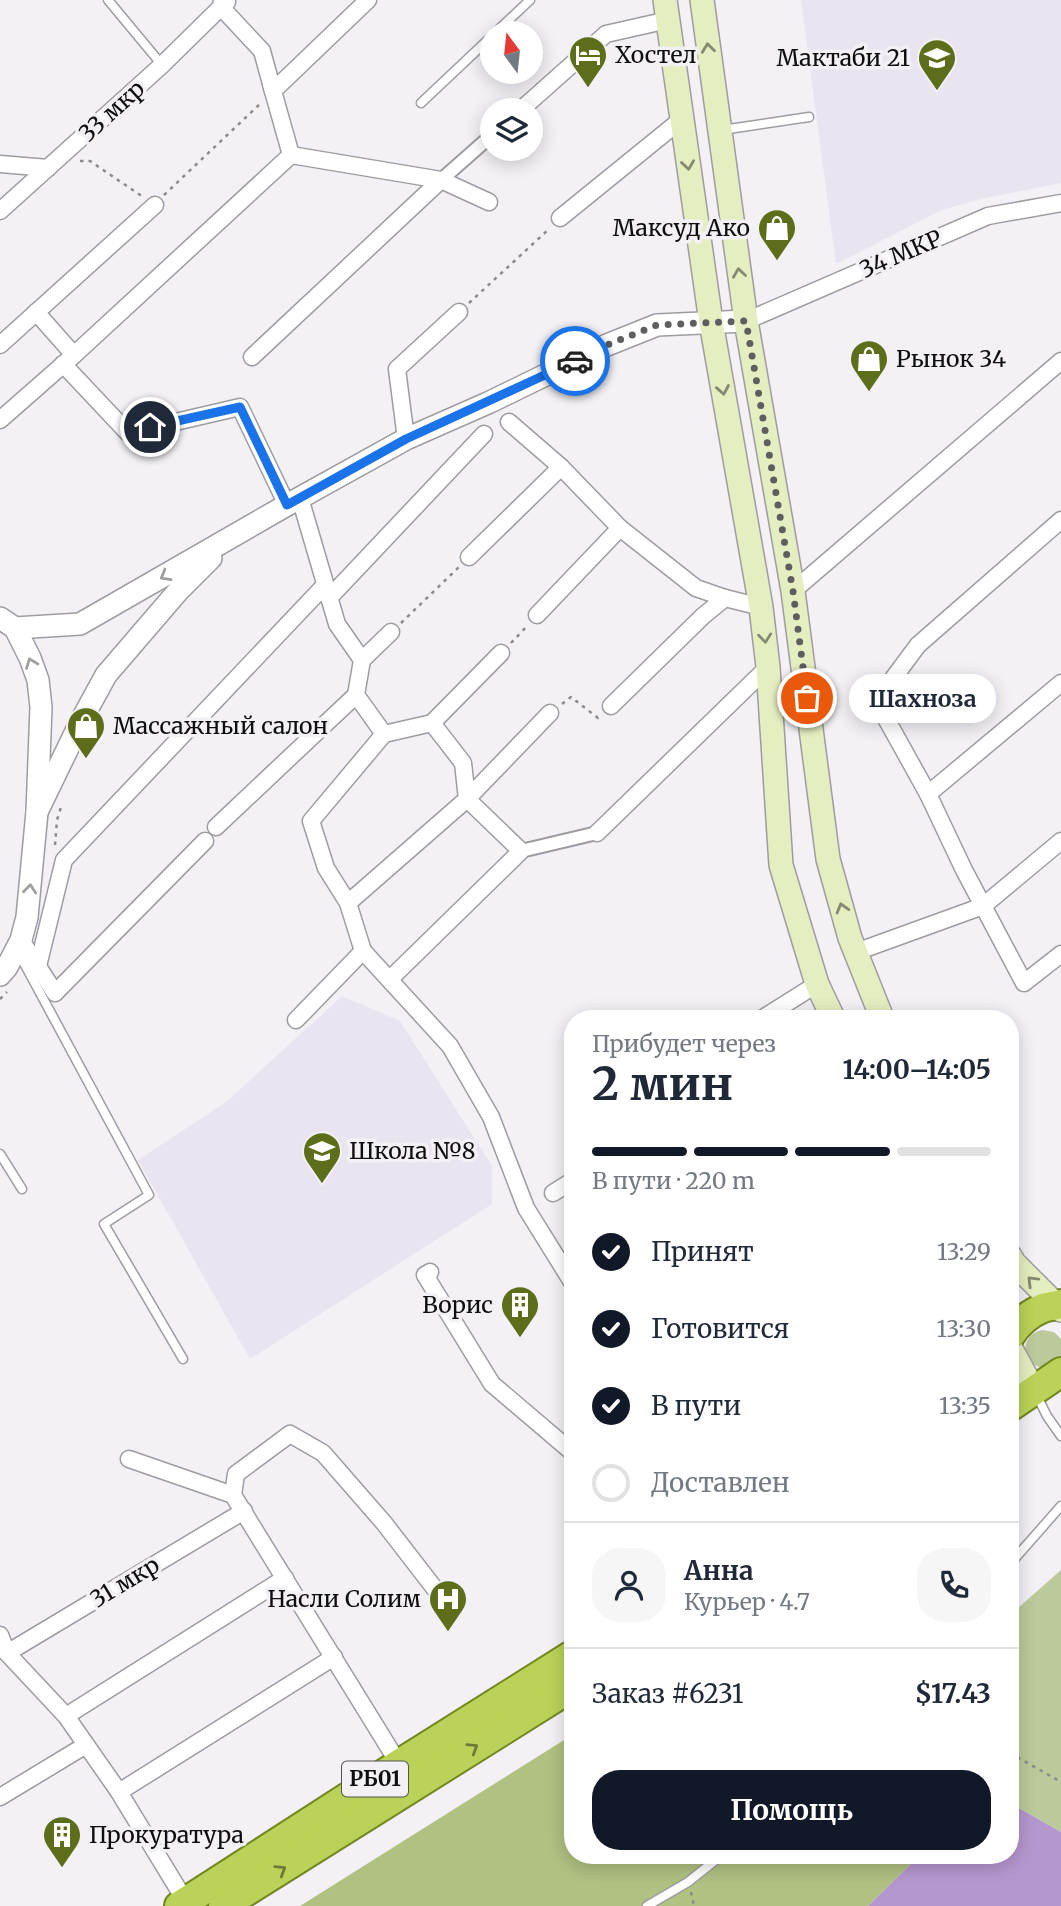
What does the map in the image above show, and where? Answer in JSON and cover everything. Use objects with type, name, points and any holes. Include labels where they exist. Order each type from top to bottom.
[{"type":"highway","points":[[1019,1324],[1043,1308],[1059,1306]]},
{"type":"highway","points":[[1019,1401],[1061,1373]]},
{"type":"highway","name":"РБ01","points":[[177,1905],[399,1764],[564,1671]]},
{"type":"highway","name":"РБ01","points":[[223,1906],[564,1671]]},
{"type":"main road","points":[[702,0],[746,321],[793,591],[828,859],[850,938],[879,1010]]},
{"type":"main road","points":[[667,10],[711,323],[761,607],[768,667],[781,865],[817,984],[829,1010]]},
{"type":"main road","points":[[1019,1268],[1059,1306]]},
{"type":"main road","points":[[1019,1364],[1034,1391]]},
{"type":"street","points":[[273,92],[368,0]]},
{"type":"street","name":"33 мкр","points":[[0,211],[162,65],[224,2]]},
{"type":"street","points":[[224,2],[262,51],[291,155]]},
{"type":"street","points":[[533,98],[606,34],[667,10]]},
{"type":"street","points":[[560,218],[682,119]]},
{"type":"street","points":[[252,357],[480,146]]},
{"type":"street","points":[[291,155],[441,180],[489,202]]},
{"type":"street","points":[[0,420],[291,155]]},
{"type":"street","points":[[0,164],[52,164]]},
{"type":"street","name":"34 МКР","points":[[746,321],[988,216],[1061,203]]},
{"type":"street","points":[[0,345],[155,205]]},
{"type":"street","points":[[36,312],[69,360],[128,432],[240,407],[294,501],[337,624],[362,660]]},
{"type":"street","points":[[406,439],[397,369],[459,312]]},
{"type":"street","points":[[8,623],[80,624],[406,439],[607,345],[657,325],[746,321]]},
{"type":"street","points":[[793,591],[1061,361]]},
{"type":"street","points":[[509,422],[561,467],[620,528],[696,588],[761,607]]},
{"type":"street","points":[[0,975],[25,955],[64,860],[484,434]]},
{"type":"street","points":[[469,557],[561,467]]},
{"type":"street","points":[[37,812],[106,675],[209,559],[294,501]]},
{"type":"street","points":[[1061,520],[918,645],[888,684],[883,713],[928,794],[1024,983],[1061,954]]},
{"type":"street","points":[[537,615],[620,528]]},
{"type":"street","points":[[611,706],[725,598]]},
{"type":"street","points":[[8,623],[30,658],[38,680],[41,707],[37,812],[25,955],[55,993],[205,841]]},
{"type":"street","points":[[216,827],[356,695],[362,660],[391,632]]},
{"type":"street","points":[[501,653],[432,723],[384,734],[311,821],[326,868],[348,903],[363,951],[450,1046],[491,1117],[526,1208],[564,1267]]},
{"type":"street","points":[[390,979],[521,851],[597,833],[768,667]]},
{"type":"street","points":[[928,794],[1061,683]]},
{"type":"street","points":[[356,695],[384,734]]},
{"type":"street","points":[[348,903],[467,799],[550,713]]},
{"type":"street","points":[[432,723],[463,763],[467,799],[521,851]]},
{"type":"street","points":[[856,952],[983,906],[1061,841]]},
{"type":"street","points":[[296,1020],[363,951]]},
{"type":"street","points":[[776,1010],[817,984]]},
{"type":"street","points":[[553,1193],[564,1186]]},
{"type":"street","points":[[428,1273],[492,1384],[564,1445]]},
{"type":"street","points":[[233,1495],[236,1474],[290,1434],[323,1453],[384,1523],[435,1589]]},
{"type":"street","points":[[129,1459],[233,1495],[399,1764]]},
{"type":"street","name":"31 мкр","points":[[7,1653],[244,1511]]},
{"type":"street","points":[[66,1716],[285,1578]]},
{"type":"street","points":[[0,1635],[7,1653],[66,1716],[119,1792],[177,1905]]},
{"type":"street","points":[[119,1792],[334,1657]]},
{"type":"street","points":[[0,1797],[86,1745]]},
{"type":"lane","points":[[108,0],[162,65]]},
{"type":"lane","points":[[508,21],[530,0]]},
{"type":"lane","points":[[421,103],[480,47]]},
{"type":"lane","points":[[719,130],[809,117]]},
{"type":"lane","points":[[25,955],[149,1195],[104,1224],[183,1359]]},
{"type":"lane","points":[[0,1154],[22,1189]]},
{"type":"lane","points":[[1034,1391],[1061,1436]]},
{"type":"lane","points":[[1019,1554],[1061,1506]]},
{"type":"lane","points":[[177,1905],[564,1671]]},
{"type":"lane","points":[[647,1906],[688,1882],[711,1864]]},
{"type":"path","points":[[52,164],[90,161],[155,205],[273,92]]},
{"type":"path","points":[[459,312],[560,218]]},
{"type":"path","points":[[391,632],[469,557]]},
{"type":"path","points":[[501,653],[537,615]]},
{"type":"path","points":[[550,713],[571,697],[598,718],[611,706]]},
{"type":"path","points":[[55,856],[57,820],[63,801]]},
{"type":"path","points":[[0,999],[14,985],[25,955]]},
{"type":"path","points":[[1019,1758],[1061,1782]]},
{"type":"shaded area","name":"Мактаби 21","points":[[801,0],[1061,0],[1061,183],[942,210],[836,264]]},
{"type":"shaded area","name":"Школа №8","points":[[342,996],[400,1021],[492,1166],[492,1204],[250,1359],[138,1160],[225,1103]]},
{"type":"shaded area","points":[[1019,1808],[1061,1832],[1061,1906],[868,1906],[911,1864],[1019,1864]]},
{"type":"green space","points":[[1042,1330],[1054,1332],[1061,1339],[1061,1360],[1044,1369],[1032,1364],[1025,1353],[1029,1338]]},
{"type":"green space","points":[[1061,1570],[1061,1832],[1019,1808],[1019,1607]]},
{"type":"green space","points":[[564,1740],[564,1864],[911,1864],[868,1906],[300,1906]]},
{"type":"way so far","points":[[575,361],[657,325],[746,321],[793,591],[807,698]]},
{"type":"place","name":"Хостел","points":[[588,89]]},
{"type":"place","name":"Мактаби 21","points":[[937,92]]},
{"type":"place","name":"Максуд Ако","points":[[777,262]]},
{"type":"place","name":"Рынок 34","points":[[869,393]]},
{"type":"place","name":"Шахноза","points":[[807,698]]},
{"type":"place","name":"Массажный салон","points":[[86,760]]},
{"type":"place","name":"Школа №8","points":[[322,1185]]},
{"type":"place","name":"Ворис","points":[[520,1339]]},
{"type":"place","name":"Насли Солим","points":[[448,1633]]},
{"type":"place","name":"Прокуратура","points":[[62,1869]]},
{"type":"route","points":[[150,427],[240,407],[287,505],[406,439],[575,361]]}]
